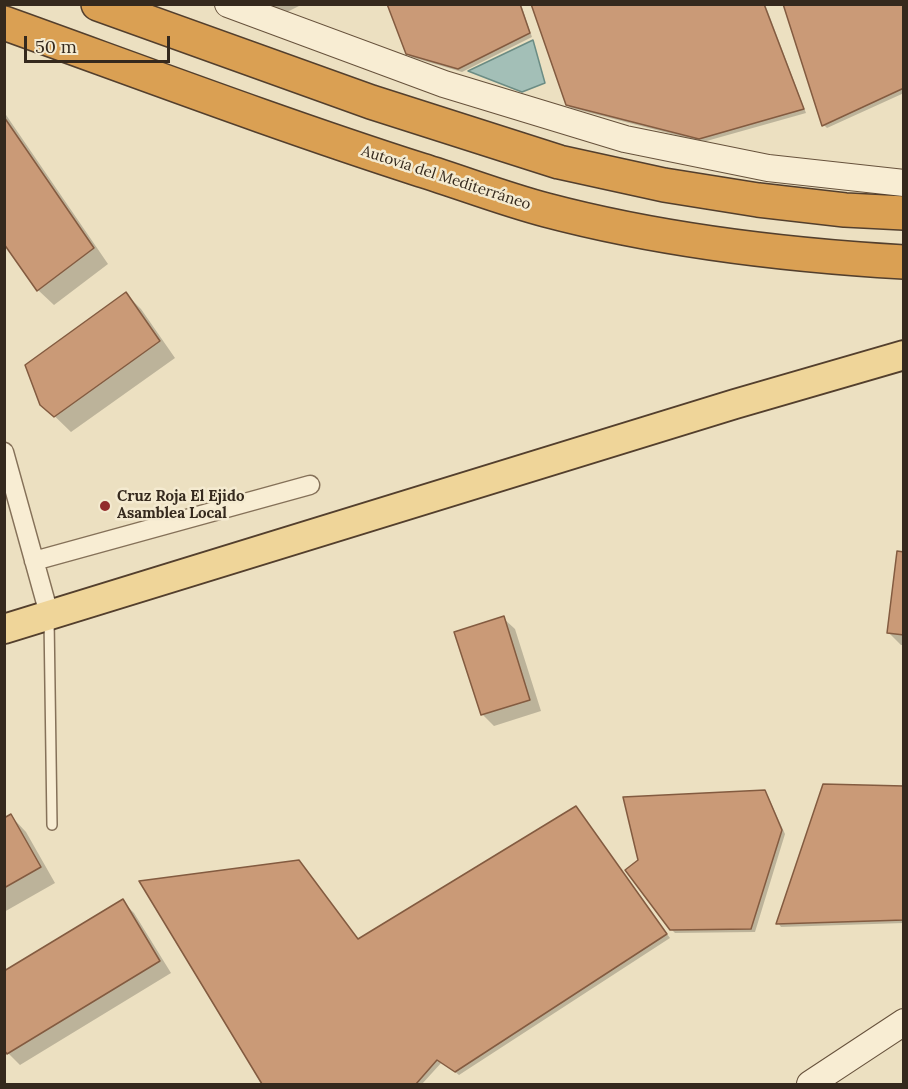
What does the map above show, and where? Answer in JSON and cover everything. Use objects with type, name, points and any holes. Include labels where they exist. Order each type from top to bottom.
[{"type":"highway","points":[[98,4],[371,102],[559,162],[664,185],[758,200],[845,210],[903,213]]},
{"type":"highway","points":[[115,4],[180,34]]},
{"type":"highway","name":"Autovía del Mediterráneo","points":[[4,23],[355,148],[546,210],[654,234],[751,249],[841,259],[903,262]]},
{"type":"highway","points":[[4,34],[163,80]]},
{"type":"main road","points":[[4,628],[735,404],[903,355]]},
{"type":"street","points":[[228,4],[444,84],[625,139],[768,168],[903,183]]},
{"type":"street","points":[[4,452],[49,614]]},
{"type":"street","points":[[34,561],[310,485]]},
{"type":"street","points":[[810,1084],[903,1022]]},
{"type":"lane","points":[[49,614],[52,825]]},
{"type":"water","points":[[533,40],[545,83],[522,92],[468,71]]},
{"type":"building","points":[[387,4],[520,4],[530,33],[458,69],[406,54]]},
{"type":"building","points":[[531,4],[764,4],[804,109],[699,139],[566,105]]},
{"type":"building","points":[[783,4],[904,4],[904,88],[822,126]]},
{"type":"building","points":[[4,117],[94,248],[37,291],[4,244]]},
{"type":"building","points":[[126,292],[160,341],[54,417],[40,405],[25,365]]},
{"type":"building","points":[[897,551],[904,552],[904,635],[887,633]]},
{"type":"building","points":[[504,616],[530,700],[481,715],[454,632]]},
{"type":"building","points":[[823,784],[904,786],[904,920],[776,924]]},
{"type":"building","points":[[765,790],[782,830],[751,929],[670,930],[625,870],[638,860],[623,797]]},
{"type":"building","points":[[576,806],[667,934],[455,1072],[437,1060],[416,1084],[262,1084],[139,881],[299,860],[358,939]]},
{"type":"building","points":[[11,814],[41,867],[4,888],[4,818]]},
{"type":"building","points":[[123,899],[160,961],[7,1054],[4,1050],[4,971]]},
{"type":"place","name":"Cruz Roja El Ejido Asamblea Local","points":[[105,506]]}]
